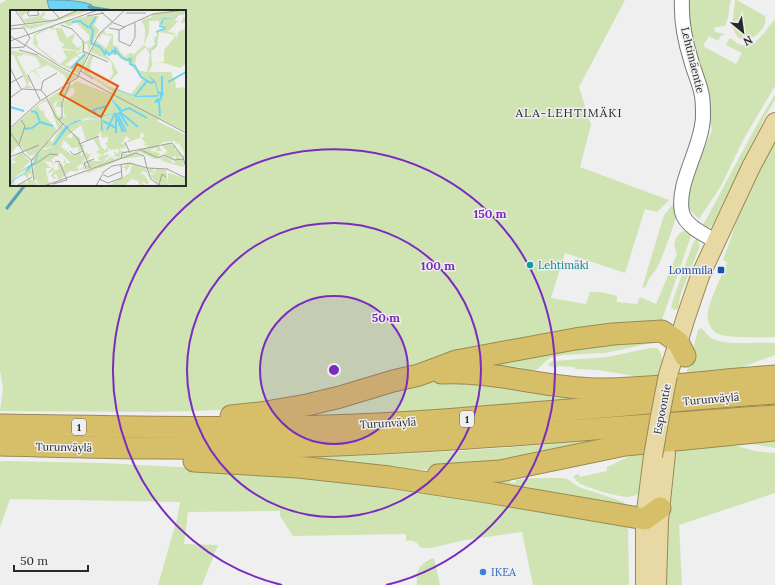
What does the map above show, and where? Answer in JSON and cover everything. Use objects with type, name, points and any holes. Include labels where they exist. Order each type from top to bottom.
[{"type":"highway","points":[[158,428],[198,418],[260,413],[307,405],[340,397],[456,362],[575,339],[662,331],[678,362]]},
{"type":"highway","points":[[418,374],[457,372],[595,389],[634,388],[775,376]]},
{"type":"highway","name":"Turunväylä","points":[[0,425],[158,428],[272,428],[385,424],[493,417],[775,393]]},
{"type":"highway","name":"Turunväylä","points":[[0,445],[103,448],[276,447],[485,438],[775,416]]},
{"type":"highway","points":[[389,477],[500,471],[625,445],[775,430]]},
{"type":"highway","points":[[103,448],[140,458],[298,467],[389,477],[652,514]]},
{"type":"main road","name":"Espoontie","points":[[645,585],[659,455],[672,415],[678,362],[695,319],[711,266],[716,241],[750,167],[775,122]]},
{"type":"main road","name":"Espoontie","points":[[652,514],[657,585]]},
{"type":"street","name":"Lehtimäentie","points":[[682,0],[684,31],[690,59],[702,96],[703,119],[699,140],[683,189],[682,213],[686,220],[696,229],[716,241]]},
{"type":"green space","points":[[6,0],[625,0],[579,87],[591,125],[580,167],[669,200],[657,212],[645,209],[625,273],[565,253],[551,298],[586,304],[590,292],[601,292],[617,296],[617,302],[637,304],[640,297],[656,304],[677,254],[674,245],[676,238],[680,233],[685,230],[689,230],[691,236],[662,320],[656,322],[611,323],[594,330],[264,406],[219,410],[159,412],[0,411],[3,388],[0,370],[0,4]]},
{"type":"green space","points":[[687,0],[731,0],[728,20],[725,26],[714,28],[715,32],[724,34],[723,36],[721,35],[718,41],[709,36],[703,46],[736,64],[742,53],[726,45],[729,39],[732,39],[745,46],[750,45],[756,42],[774,20],[775,21],[775,86],[744,138],[721,186],[699,219],[686,206],[694,173],[712,130],[711,125],[707,122],[707,87],[693,59]]},
{"type":"green space","points":[[735,0],[765,16],[765,24],[763,28],[747,41],[738,38],[732,27]]},
{"type":"green space","points":[[775,94],[775,100],[766,115],[713,224],[709,228],[704,226],[703,225],[754,130]]},
{"type":"green space","points":[[775,141],[775,337],[722,335],[716,333],[709,323],[708,314],[710,305],[727,262],[723,260],[741,209]]},
{"type":"green space","points":[[676,201],[678,211],[666,247],[657,268],[649,279],[646,287],[642,288],[664,215]]},
{"type":"green space","points":[[697,238],[700,246],[681,293],[678,309],[674,310],[671,307],[673,300],[693,243]]},
{"type":"green space","points":[[701,328],[711,338],[721,342],[775,343],[775,355],[740,368],[686,375],[698,330]]},
{"type":"green space","points":[[658,339],[656,342],[605,353],[563,355],[550,358],[538,369],[533,371],[518,367],[511,368],[468,364],[482,360]]},
{"type":"green space","points":[[650,348],[657,348],[662,357],[660,376],[653,379],[598,370],[575,369],[575,367],[558,366],[557,368],[549,366],[548,364],[553,361],[608,357]]},
{"type":"green space","points":[[453,378],[652,393],[425,410],[288,417],[426,381]]},
{"type":"green space","points":[[775,402],[775,410],[676,417],[677,410]]},
{"type":"green space","points":[[775,436],[775,448],[752,444],[741,440]]},
{"type":"green space","points":[[595,440],[571,451],[435,470],[382,469],[271,458],[433,452]]},
{"type":"green space","points":[[729,444],[755,451],[775,453],[775,493],[679,525],[682,585],[663,585],[670,446]]},
{"type":"green space","points":[[646,450],[641,493],[636,495],[623,497],[603,492],[579,483],[573,476],[579,474],[580,477],[607,471],[607,467]]},
{"type":"green space","points":[[0,461],[103,463],[232,470],[375,482],[628,526],[629,585],[533,585],[522,532],[465,540],[431,548],[421,548],[415,542],[406,541],[406,534],[293,536],[280,516],[280,511],[188,512],[184,544],[218,545],[202,585],[158,585],[177,519],[180,502],[10,499],[0,527]]},
{"type":"green space","points":[[530,478],[567,479],[579,487],[624,502],[629,508],[490,483],[510,481],[511,483],[516,482],[516,480]]},
{"type":"green space","points":[[434,558],[440,585],[417,585],[418,571],[425,562]]},
{"type":"water","points":[[47,0],[76,1],[92,5],[90,10],[51,10]]},
{"type":"waterway","points":[[89,7],[108,10]]},
{"type":"waterway","points":[[7,208],[24,186]]},
{"type":"place","name":"Lehtimäki","points":[[530,265]]},
{"type":"place","name":"Lommila","points":[[721,270]]},
{"type":"place","name":"IKEA","points":[[483,572]]},
{"type":"district","name":"ALA-LEHTIMÄKI","points":[[569,113]]}]
